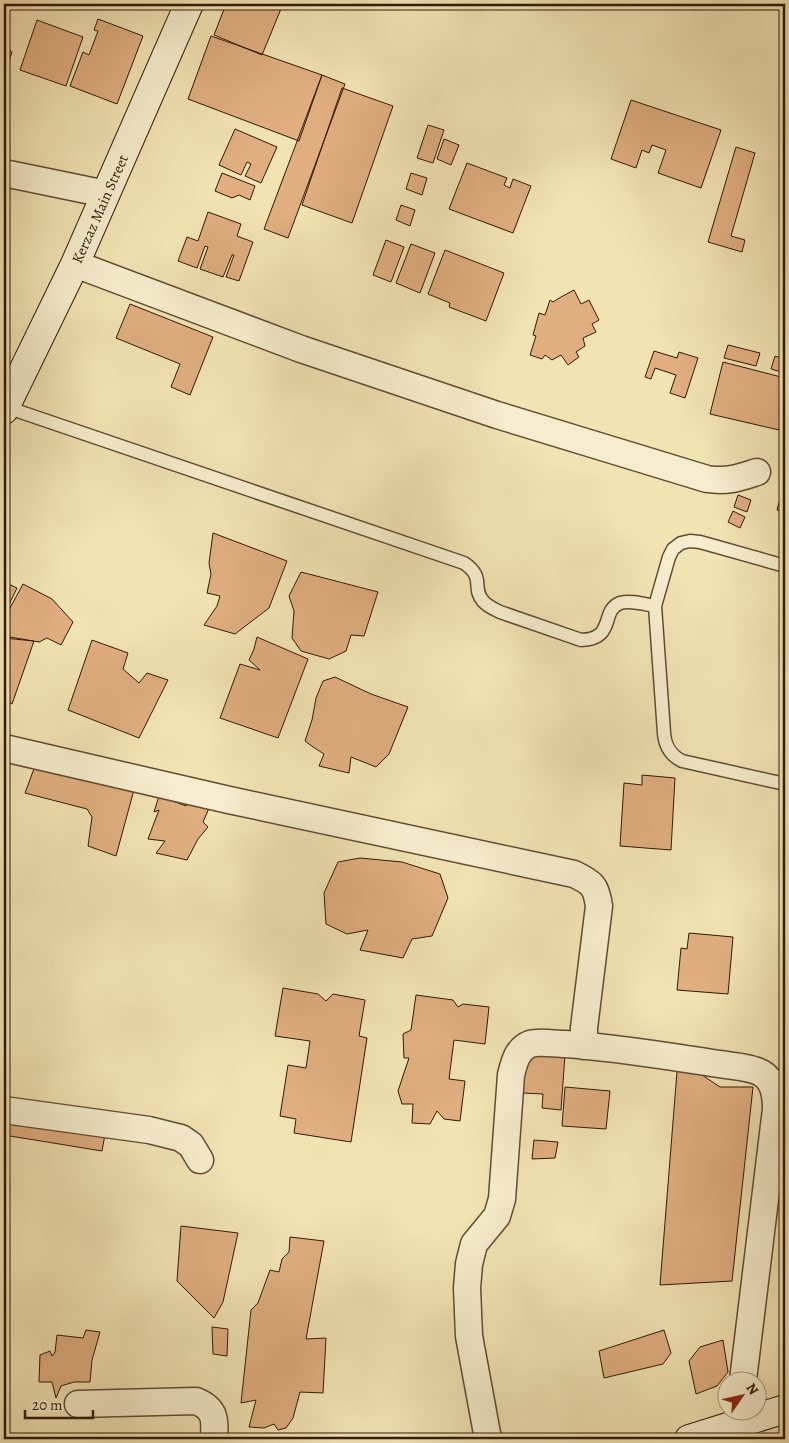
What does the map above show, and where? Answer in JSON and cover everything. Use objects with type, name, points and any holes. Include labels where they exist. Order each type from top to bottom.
[{"type":"street","name":"Kerzaz Main Street","points":[[5,409],[75,264],[189,4]]},
{"type":"street","points":[[4,173],[106,194]]},
{"type":"street","points":[[75,264],[310,352],[497,415],[707,480],[737,479],[757,472]]},
{"type":"street","points":[[4,748],[239,802],[574,874],[588,880],[597,891],[600,906],[584,1028],[584,1046]]},
{"type":"street","points":[[488,1439],[469,1336],[467,1288],[469,1264],[474,1244],[497,1216],[502,1199],[511,1075],[514,1061],[520,1051],[530,1044],[584,1046],[741,1067],[757,1071],[769,1079],[776,1094],[776,1109],[744,1370]]},
{"type":"street","points":[[4,1110],[149,1130],[181,1138],[191,1145],[200,1160]]},
{"type":"street","points":[[78,1404],[196,1401],[206,1405],[212,1413],[215,1425],[214,1439]]},
{"type":"street","points":[[766,1412],[785,1409]]},
{"type":"street","points":[[689,1439],[732,1420]]},
{"type":"lane","points":[[5,409],[464,563],[477,576],[479,596],[491,608],[581,640],[598,638],[603,632],[612,610],[618,604],[627,602],[655,606]]},
{"type":"lane","points":[[785,566],[700,542],[690,541],[681,543],[673,549],[669,557],[655,606],[664,733],[668,749],[675,757],[682,761],[785,784]]},
{"type":"building","points":[[226,4],[283,4],[262,55],[214,35]]},
{"type":"building","points":[[98,19],[143,36],[117,104],[70,86],[83,52],[89,55],[98,31],[94,30]]},
{"type":"building","points":[[37,20],[83,37],[66,86],[20,70]]},
{"type":"building","points":[[211,36],[322,75],[299,141],[188,99]]},
{"type":"building","points":[[4,49],[12,52],[4,77]]},
{"type":"building","points":[[322,75],[345,84],[288,238],[264,229]]},
{"type":"building","points":[[342,88],[393,106],[352,223],[302,205]]},
{"type":"building","points":[[631,100],[721,130],[701,188],[658,173],[666,150],[652,145],[649,153],[642,150],[636,168],[611,159]]},
{"type":"building","points":[[428,125],[444,130],[433,163],[417,158]]},
{"type":"building","points":[[235,129],[277,147],[261,183],[245,176],[251,164],[247,162],[241,175],[219,165]]},
{"type":"building","points":[[444,139],[459,145],[451,165],[437,159]]},
{"type":"building","points":[[736,147],[755,153],[731,236],[745,240],[742,252],[708,242]]},
{"type":"building","points":[[467,163],[507,178],[504,185],[510,188],[513,179],[531,186],[513,233],[449,209]]},
{"type":"building","points":[[222,173],[255,186],[250,200],[239,195],[232,198],[215,191]]},
{"type":"building","points":[[411,173],[427,178],[422,195],[406,189]]},
{"type":"building","points":[[401,205],[415,210],[410,226],[396,220]]},
{"type":"building","points":[[208,212],[241,224],[237,236],[253,242],[239,281],[226,277],[234,255],[232,255],[223,277],[200,269],[208,247],[205,246],[197,268],[178,261],[187,237],[198,241]]},
{"type":"building","points":[[386,240],[404,247],[391,282],[373,275]]},
{"type":"building","points":[[411,244],[435,253],[420,293],[396,283]]},
{"type":"building","points":[[445,250],[504,273],[486,321],[449,307],[450,303],[428,294]]},
{"type":"building","points":[[574,290],[581,304],[589,300],[599,320],[592,324],[596,332],[583,338],[585,346],[576,352],[579,357],[568,365],[561,355],[552,360],[545,355],[542,359],[530,355],[536,336],[533,335],[539,313],[545,315],[550,300],[553,302]]},
{"type":"building","points":[[130,304],[213,337],[190,395],[171,387],[180,364],[116,338]]},
{"type":"building","points":[[728,345],[760,353],[756,366],[724,358]]},
{"type":"building","points":[[654,351],[677,358],[679,352],[698,358],[685,398],[670,393],[676,375],[655,368],[651,379],[645,377]]},
{"type":"building","points":[[775,356],[785,359],[785,373],[771,369]]},
{"type":"building","points":[[723,362],[785,378],[785,405],[779,430],[710,414]]},
{"type":"building","points":[[785,480],[785,513],[777,510]]},
{"type":"building","points":[[738,495],[751,500],[747,512],[734,507]]},
{"type":"building","points":[[733,511],[745,517],[740,528],[728,522]]},
{"type":"building","points":[[213,533],[287,561],[269,608],[235,634],[204,625],[217,606],[220,596],[207,593],[211,574],[209,563]]},
{"type":"building","points":[[301,572],[378,592],[364,636],[351,635],[346,651],[329,659],[301,651],[292,638],[294,611],[289,596]]},
{"type":"building","points":[[4,582],[17,588],[4,615]]},
{"type":"building","points":[[23,584],[52,599],[73,622],[61,645],[47,638],[39,642],[4,636],[4,619]]},
{"type":"building","points":[[257,637],[308,659],[278,738],[220,718],[240,664],[260,670],[249,660]]},
{"type":"building","points":[[4,638],[34,641],[12,704],[4,701]]},
{"type":"building","points":[[92,640],[128,653],[123,669],[139,683],[147,673],[168,680],[139,738],[68,710]]},
{"type":"building","points":[[335,677],[371,694],[408,707],[389,754],[376,767],[351,757],[349,773],[319,766],[324,754],[305,741],[312,720],[316,698],[323,681]]},
{"type":"building","points":[[35,766],[135,786],[116,856],[88,846],[92,817],[87,809],[25,793]]},
{"type":"building","points":[[642,775],[675,778],[671,850],[620,846],[624,783],[642,785]]},
{"type":"building","points":[[159,796],[186,806],[190,801],[210,806],[203,822],[208,827],[198,839],[187,860],[156,853],[165,841],[148,839],[159,810],[154,812]]},
{"type":"building","points":[[360,858],[402,862],[440,874],[448,898],[432,936],[412,939],[403,958],[360,950],[368,930],[347,934],[326,924],[324,893],[338,862]]},
{"type":"building","points":[[689,933],[733,937],[728,994],[677,990],[681,948],[687,949]]},
{"type":"building","points":[[283,988],[318,994],[326,1001],[333,994],[365,1000],[359,1036],[367,1038],[351,1142],[294,1133],[296,1119],[280,1116],[288,1065],[306,1068],[310,1041],[275,1036]]},
{"type":"building","points":[[416,995],[453,1000],[458,1007],[463,1004],[489,1007],[485,1044],[454,1040],[449,1079],[465,1081],[460,1121],[444,1119],[437,1111],[430,1124],[412,1123],[413,1104],[402,1104],[398,1091],[409,1058],[404,1058],[403,1034],[411,1030]]},
{"type":"building","points":[[525,1052],[565,1055],[561,1110],[542,1108],[543,1094],[522,1093]]},
{"type":"building","points":[[678,1059],[720,1087],[753,1087],[732,1281],[660,1285]]},
{"type":"building","points":[[565,1087],[610,1091],[606,1129],[562,1126]]},
{"type":"building","points":[[4,1113],[106,1129],[102,1151],[4,1135]]},
{"type":"building","points":[[534,1140],[558,1142],[555,1158],[532,1159]]},
{"type":"building","points":[[181,1226],[238,1233],[223,1302],[214,1318],[177,1281]]},
{"type":"building","points":[[290,1237],[324,1241],[306,1339],[326,1338],[323,1393],[300,1392],[293,1418],[286,1428],[278,1430],[274,1424],[264,1428],[249,1427],[256,1400],[241,1403],[251,1310],[258,1303],[270,1270],[279,1272],[282,1259],[289,1252]]},
{"type":"building","points":[[212,1327],[228,1329],[227,1356],[213,1354]]},
{"type":"building","points":[[86,1330],[100,1332],[92,1360],[90,1382],[74,1382],[61,1386],[56,1398],[52,1382],[39,1382],[40,1355],[50,1351],[52,1356],[55,1352],[57,1335],[83,1338]]},
{"type":"building","points":[[664,1330],[671,1353],[663,1364],[604,1378],[599,1351]]},
{"type":"building","points":[[723,1340],[728,1370],[716,1370],[716,1386],[696,1394],[689,1361],[700,1347]]}]
